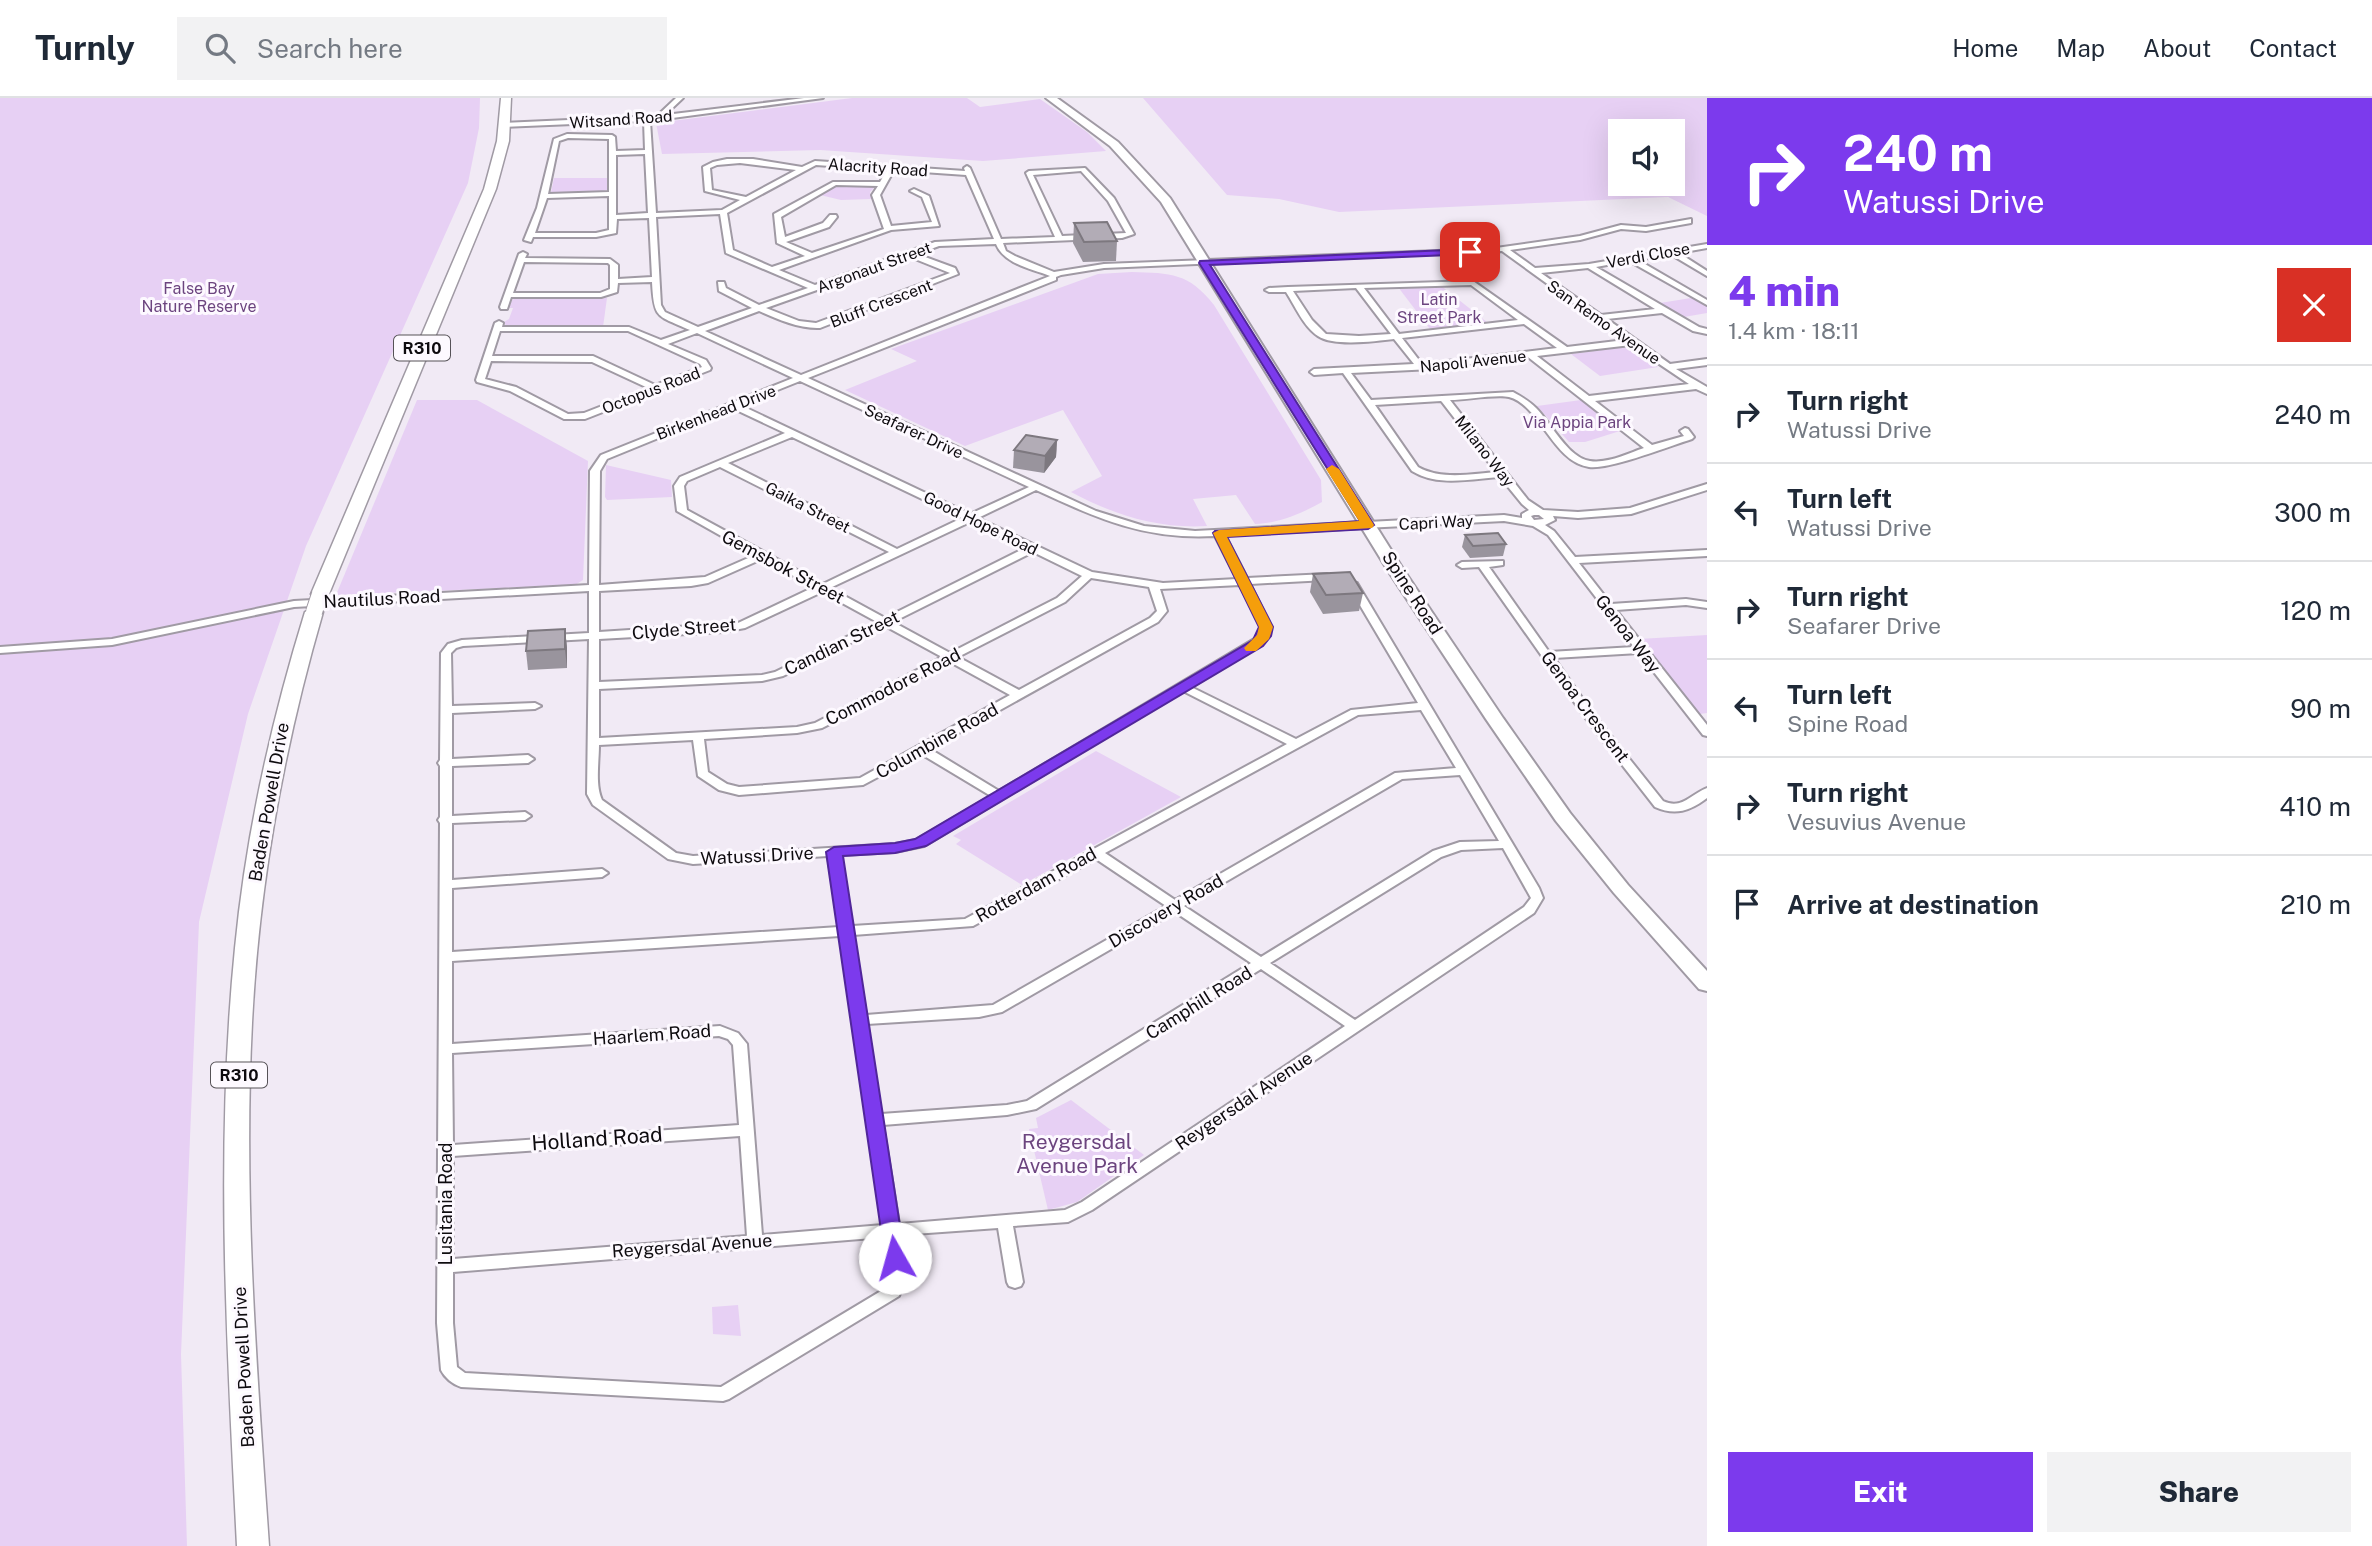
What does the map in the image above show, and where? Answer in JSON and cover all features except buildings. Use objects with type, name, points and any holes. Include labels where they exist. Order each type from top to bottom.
[{"type":"main road","name":"Baden Powell Drive","points":[[253,1546],[237,1225],[238,1095],[244,972],[254,877],[268,789],[284,718],[317,603],[487,195],[500,154],[506,98]]},
{"type":"main road","name":"Spine Road","points":[[1051,98],[1098,131],[1143,174],[1175,214],[1368,525],[1495,719],[1563,817],[1622,889],[1707,984]]},
{"type":"street","points":[[657,118],[680,98]]},
{"type":"street","name":"Witsand Road","points":[[505,125],[647,119],[820,98]]},
{"type":"street","name":"Seafarer Drive","points":[[647,119],[657,305],[662,314],[1099,516],[1132,526],[1176,533],[1219,533],[1368,525]]},
{"type":"street","points":[[567,136],[610,136],[613,139],[614,153],[614,194],[614,229],[606,234],[530,238],[544,196],[557,139],[567,136]]},
{"type":"street","points":[[614,153],[650,152]]},
{"type":"street","points":[[746,199],[709,191],[706,167],[713,163],[757,162],[801,169]]},
{"type":"street","name":"Alacrity Road","points":[[723,212],[801,169],[819,163],[967,168],[998,241]]},
{"type":"street","points":[[888,228],[876,194],[892,167]]},
{"type":"street","points":[[1083,169],[1111,201],[1130,232],[1122,236],[1060,239],[1029,173],[1083,169]]},
{"type":"street","points":[[812,256],[785,245],[780,240],[777,216],[835,183],[882,184]]},
{"type":"street","points":[[771,270],[884,232],[888,228],[936,224],[925,196],[914,191]]},
{"type":"street","points":[[544,196],[614,194]]},
{"type":"street","points":[[614,217],[723,212],[729,251],[814,288]]},
{"type":"street","points":[[780,240],[826,225],[833,217]]},
{"type":"street","name":"Birkenhead Drive","points":[[595,636],[595,471],[600,461],[619,450],[1056,277],[1090,267],[1122,265],[1503,250],[1580,238],[1620,227],[1646,229],[1688,221]]},
{"type":"street","name":"Argonaut Street","points":[[662,343],[938,244],[1060,239]]},
{"type":"street","points":[[998,241],[1006,256],[1056,277]]},
{"type":"street","name":"Verdi Close","points":[[1533,271],[1590,265],[1707,246]]},
{"type":"street","name":"San Remo Avenue","points":[[1503,250],[1668,367],[1707,391]]},
{"type":"street","points":[[1670,251],[1707,274]]},
{"type":"street","name":"Bluff Crescent","points":[[760,307],[799,324],[817,326],[954,274],[952,270],[909,254]]},
{"type":"street","points":[[504,307],[523,257],[610,261],[614,265],[614,290],[606,295],[509,295]]},
{"type":"street","points":[[1629,258],[1707,303]]},
{"type":"street","name":"Birkenhead Drive","points":[[1056,277],[1122,265]]},
{"type":"street","name":"Verdi Close","points":[[1590,265],[1610,280],[1696,329],[1707,332]]},
{"type":"street","points":[[615,281],[656,279]]},
{"type":"street","points":[[1269,290],[1473,283],[1565,350]]},
{"type":"street","points":[[721,284],[722,289],[729,294],[760,307]]},
{"type":"street","points":[[1358,286],[1420,367]]},
{"type":"street","points":[[1288,289],[1322,336],[1335,339],[1396,336],[1526,321]]},
{"type":"street","points":[[1599,318],[1663,310]]},
{"type":"street","name":"Octopus Road","points":[[498,326],[629,329],[662,343],[703,362],[707,368],[585,416],[567,417],[513,390],[481,381],[479,378],[498,326]]},
{"type":"street","name":"Napoli Avenue","points":[[1314,372],[1420,367],[1632,342]]},
{"type":"street","points":[[1531,355],[1651,449]]},
{"type":"street","points":[[486,358],[593,359],[656,389]]},
{"type":"street","points":[[1668,367],[1707,362]]},
{"type":"street","points":[[1345,370],[1421,474],[1443,477],[1503,474]]},
{"type":"street","points":[[1586,399],[1696,386]]},
{"type":"street","points":[[1368,403],[1445,400],[1498,394],[1515,396],[1535,412],[1575,459],[1596,466],[1689,437],[1685,430]]},
{"type":"street","name":"Milano Way","points":[[1445,400],[1537,517]]},
{"type":"street","name":"Good Hope Road","points":[[733,405],[1089,575],[1154,586],[1243,582]]},
{"type":"street","name":"Gemsbok Street","points":[[793,433],[680,482],[679,506],[687,515],[1019,695]]},
{"type":"street","name":"Gaika Street","points":[[720,463],[896,552]]},
{"type":"street","name":"Clyde Street","points":[[595,636],[748,624],[1036,487]]},
{"type":"street","name":"Capri Way","points":[[1368,525],[1578,515],[1641,509],[1705,489]]},
{"type":"street","name":"Genoa Way","points":[[1537,517],[1707,733]]},
{"type":"street","name":"Watussi Drive","points":[[595,636],[593,794],[597,802],[672,856],[706,860],[895,848],[920,843],[1247,650],[1264,636],[1266,627],[1219,533]]},
{"type":"street","name":"Candian Street","points":[[594,686],[772,676],[1034,548]]},
{"type":"street","points":[[1571,560],[1707,553]]},
{"type":"street","name":"Nautilus Road","points":[[0,650],[112,642],[294,604],[701,582],[762,555]]},
{"type":"street","name":"Genoa Crescent","points":[[1482,564],[1545,655],[1659,804],[1671,809],[1686,808],[1707,792]]},
{"type":"street","points":[[1462,565],[1499,564]]},
{"type":"street","name":"Commodore Road","points":[[593,741],[818,726],[1061,600],[1089,575]]},
{"type":"street","name":"Reygersdal Avenue","points":[[447,1266],[1058,1219],[1079,1211],[1534,904],[1537,898],[1535,892],[1350,582],[1331,577],[1243,582]]},
{"type":"street","name":"Columbine Road","points":[[698,736],[702,773],[723,787],[739,791],[856,783],[1160,616],[1161,607],[1154,586]]},
{"type":"street","points":[[1607,607],[1686,602],[1707,605]]},
{"type":"street","name":"Lusitania Road","points":[[595,636],[470,642],[452,646],[444,657],[446,1351],[449,1370],[461,1380],[723,1394],[893,1292],[898,1275],[834,852]]},
{"type":"street","points":[[1545,655],[1640,650]]},
{"type":"street","points":[[1183,687],[1296,744]]},
{"type":"street","points":[[445,710],[535,706]]},
{"type":"street","name":"Rotterdam Road","points":[[445,957],[968,923],[1355,712],[1425,706]]},
{"type":"street","points":[[922,749],[1000,796]]},
{"type":"street","points":[[444,763],[528,759]]},
{"type":"street","name":"Discovery Road","points":[[860,1020],[997,1009],[1399,776],[1464,771]]},
{"type":"street","points":[[444,820],[525,816]]},
{"type":"street","name":"Camphill Road","points":[[875,1120],[1007,1110],[1031,1105],[1437,854],[1460,846],[1507,844]]},
{"type":"street","points":[[1096,853],[1355,1026]]},
{"type":"street","points":[[445,885],[602,873]]},
{"type":"street","name":"Haarlem Road","points":[[445,1049],[720,1031],[733,1036],[740,1044],[755,1242]]},
{"type":"street","name":"Holland Road","points":[[446,1151],[747,1130]]},
{"type":"street","points":[[1005,1223],[1015,1282]]},
{"type":"green space","name":"False Bay Nature Reserve","points":[[0,98],[480,98],[479,128],[468,183],[306,546],[248,714],[199,922],[181,1354],[187,1546],[0,1546]]},
{"type":"green space","points":[[852,98],[967,98],[980,107],[1040,99],[1087,132],[1106,151],[983,161],[820,150],[662,154],[656,123]]},
{"type":"green space","points":[[1143,98],[1707,98],[1707,216],[1668,197],[1339,212],[1279,199],[1227,195]]},
{"type":"green space","points":[[554,178],[609,178],[609,189],[600,193],[551,192]]},
{"type":"green space","points":[[839,184],[872,185],[872,199],[841,200],[820,195]]},
{"type":"green space","points":[[1132,272],[1178,277],[1205,294],[1321,480],[1322,502],[1290,517],[1255,524],[1236,495],[1193,499],[1207,526],[1154,523],[1120,514],[1071,492],[1102,476],[1063,410],[965,446],[845,390],[917,361],[891,349],[1098,274]]},
{"type":"green space","name":"Latin Street Park","points":[[1440,285],[1488,323],[1430,329],[1398,287]]},
{"type":"green space","points":[[607,298],[603,327],[506,326],[504,322],[509,319],[513,308],[509,308],[512,300]]},
{"type":"green space","points":[[1691,298],[1707,306],[1707,313],[1684,317],[1660,303]]},
{"type":"green space","points":[[1623,347],[1637,351],[1658,367],[1600,376],[1571,354]]},
{"type":"green space","points":[[417,400],[477,400],[588,461],[583,580],[575,585],[336,595]]},
{"type":"green space","name":"Via Appia Park","points":[[1581,400],[1620,431],[1585,442],[1569,442],[1537,406]]},
{"type":"green space","points":[[606,465],[671,480],[672,497],[607,500]]},
{"type":"green space","points":[[1707,635],[1707,713],[1700,714],[1639,639]]},
{"type":"green space","points":[[1096,751],[1181,797],[1022,885],[956,844],[961,840],[953,836]]},
{"type":"green space","name":"Reygersdal Avenue Park","points":[[1071,1100],[1144,1155],[1077,1202],[1048,1210],[1029,1129],[1038,1128],[1036,1118]]},
{"type":"green space","points":[[738,1305],[741,1336],[713,1334],[712,1307]]},
{"type":"slow traffic","points":[[1251,648],[1264,636],[1266,627],[1219,533],[1368,525],[1332,469]]},
{"type":"route","points":[[895,1258],[834,852],[895,848],[920,843],[1258,643],[1264,636],[1266,627],[1219,533],[1368,525],[1204,263],[1470,252]]}]
